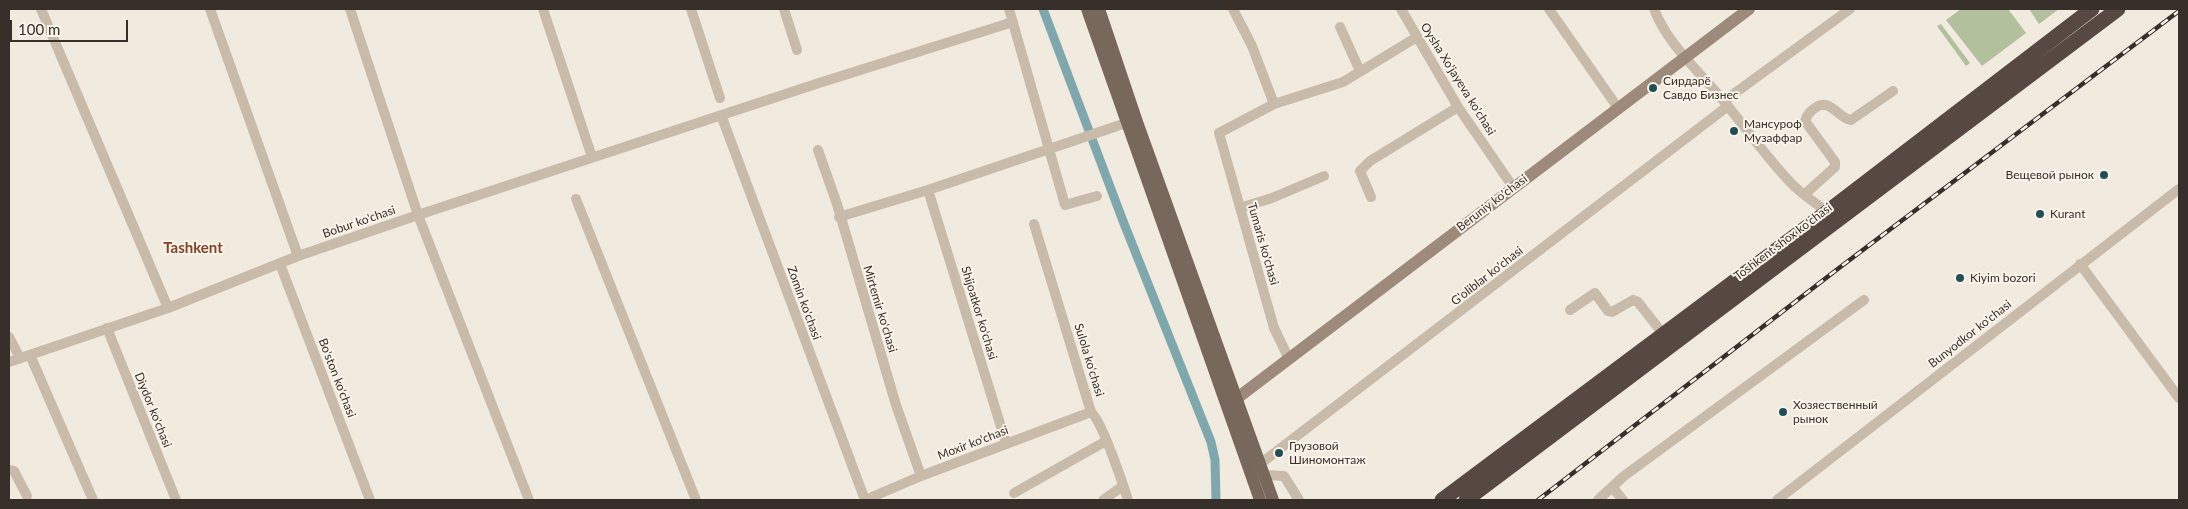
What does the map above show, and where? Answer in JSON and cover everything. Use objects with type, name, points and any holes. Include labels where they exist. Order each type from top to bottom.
[{"type":"highway","name":"Toshkent shox ko'chasi","points":[[1442,500],[1827,212],[2092,9]]},
{"type":"highway","name":"Toshkent shox ko'chasi","points":[[1466,500],[2118,9]]},
{"type":"main road","points":[[1087,9],[1260,500]]},
{"type":"main road","points":[[1099,9],[1273,500]]},
{"type":"street","points":[[41,9],[168,308]]},
{"type":"street","points":[[210,9],[298,256]]},
{"type":"street","points":[[350,9],[418,215],[529,500]]},
{"type":"street","points":[[543,9],[592,157]]},
{"type":"street","points":[[691,9],[720,98]]},
{"type":"street","points":[[784,9],[798,50]]},
{"type":"street","points":[[1009,9],[1065,205],[1097,196]]},
{"type":"street","points":[[1233,9],[1252,46],[1274,104],[1343,82],[1417,37]]},
{"type":"street","name":"Oysha Xo'jayeva ko'chasi","points":[[1401,9],[1458,107],[1513,187]]},
{"type":"street","points":[[1549,9],[1618,108]]},
{"type":"street","points":[[1654,9],[1660,25],[1684,57],[1726,104],[1758,147],[1792,185],[1827,212]]},
{"type":"street","name":"Beruniy ko'chasi","points":[[1236,399],[1749,9]]},
{"type":"street","name":"G'oliblar ko'chasi","points":[[1262,470],[1726,104],[1850,9]]},
{"type":"street","name":"Bobur ko'chasi","points":[[9,362],[168,308],[298,256],[418,215],[721,115],[1013,22]]},
{"type":"street","points":[[1340,27],[1360,71]]},
{"type":"street","points":[[1805,194],[1835,167],[1835,162],[1805,121],[1807,115],[1816,106],[1825,104],[1851,120],[1892,91]]},
{"type":"street","name":"Tumaris ko'chasi","points":[[1274,104],[1219,133],[1274,328],[1288,359]]},
{"type":"street","points":[[1371,197],[1360,171],[1370,161],[1458,107]]},
{"type":"street","name":"Zomin ko'chasi","points":[[721,115],[865,500]]},
{"type":"street","points":[[839,218],[1126,124]]},
{"type":"street","name":"Mirtemir ko'chasi","points":[[818,150],[896,405],[921,476]]},
{"type":"street","points":[[1240,208],[1272,198],[1324,176]]},
{"type":"street","name":"Bunyodkor ko'chasi","points":[[1776,500],[2179,189]]},
{"type":"street","name":"Shijoatkor ko'chasi","points":[[928,190],[1006,443]]},
{"type":"street","points":[[576,199],[696,500]]},
{"type":"street","name":"Sulola ko'chasi","points":[[1034,224],[1092,412],[1106,441],[1128,500]]},
{"type":"street","name":"Bo'ston ko'chasi","points":[[280,264],[370,500]]},
{"type":"street","points":[[2080,264],[2179,398]]},
{"type":"street","points":[[1570,310],[1595,293],[1608,311],[1612,312],[1633,300],[1638,302],[1664,334]]},
{"type":"street","points":[[1598,500],[1624,476],[1864,300]]},
{"type":"street","name":"Diydor ko'chasi","points":[[107,328],[176,500]]},
{"type":"street","points":[[9,337],[25,356],[93,500]]},
{"type":"street","name":"Moxir ko'chasi","points":[[865,500],[1006,443],[1092,412]]},
{"type":"street","points":[[1014,493],[1106,441]]},
{"type":"street","points":[[9,470],[14,471],[27,496]]},
{"type":"street","points":[[1262,470],[1284,476],[1299,500]]},
{"type":"street","points":[[1103,500],[1123,486]]},
{"type":"street","points":[[1613,488],[1624,500]]},
{"type":"green space","points":[[1961,9],[2008,9],[2026,33],[1982,66],[1946,20]]},
{"type":"green space","points":[[2029,9],[2059,9],[2039,24]]},
{"type":"green space","points":[[1941,24],[1970,63],[1966,66],[1937,26]]},
{"type":"waterway","points":[[1043,9],[1123,221],[1211,442],[1215,460],[1216,500]]},
{"type":"railway","points":[[1538,500],[1839,268],[2179,11]]},
{"type":"place","name":"Сирдарё Савдо Бизнес","points":[[1653,88]]},
{"type":"place","name":"Мансуроф Музаффар","points":[[1734,131]]},
{"type":"place","name":"Вещевой рынок","points":[[2104,175]]},
{"type":"place","name":"Kurant","points":[[2040,214]]},
{"type":"place","name":"Kiyim bozori","points":[[1960,278]]},
{"type":"place","name":"Хозяественный рынок","points":[[1783,412]]},
{"type":"place","name":"Грузовой Шиномонтаж","points":[[1279,453]]},
{"type":"district","name":"Tashkent","points":[[193,248]]}]
